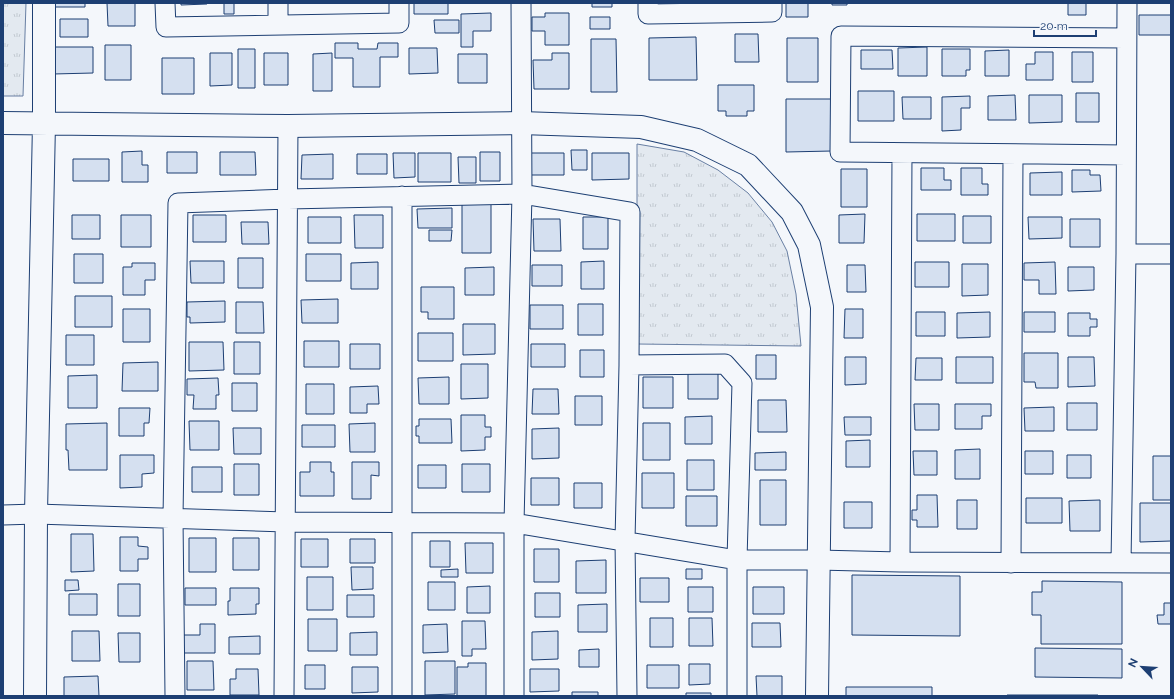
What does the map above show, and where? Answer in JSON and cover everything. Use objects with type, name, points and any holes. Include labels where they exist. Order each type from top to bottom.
[{"type":"street","points":[[35,696],[36,514],[44,123],[44,3]]},
{"type":"street","points":[[165,3],[166,27],[399,23],[399,3]]},
{"type":"street","points":[[278,3],[278,25]]},
{"type":"street","points":[[514,696],[514,523],[522,194],[521,3]]},
{"type":"street","points":[[648,3],[648,14],[772,12],[772,3]]},
{"type":"street","points":[[1120,563],[1126,254],[1127,3]]},
{"type":"street","points":[[1126,38],[841,36],[840,152],[1126,155]]},
{"type":"street","points":[[3,123],[288,126],[521,123],[641,127],[697,140],[748,165],[792,212],[809,245],[822,306],[817,696]]},
{"type":"street","points":[[284,696],[288,126]]},
{"type":"street","points":[[900,562],[902,153]]},
{"type":"street","points":[[1011,563],[1013,155]]},
{"type":"street","points":[[174,696],[173,518],[178,203],[522,194],[630,212],[629,365],[625,541],[627,696]]},
{"type":"street","points":[[402,196],[402,696]]},
{"type":"street","points":[[1126,254],[1171,254]]},
{"type":"street","points":[[629,365],[725,364],[742,383],[737,560],[737,696]]},
{"type":"street","points":[[3,515],[36,514],[286,522],[514,523],[737,560],[1171,563]]},
{"type":"green space","points":[[3,3],[26,3],[23,96],[3,96]]},
{"type":"green space","points":[[637,144],[684,152],[718,170],[748,193],[772,222],[787,251],[796,294],[801,346],[637,344]]},
{"type":"building","points":[[54,3],[85,3],[85,7],[54,7]]},
{"type":"building","points":[[107,3],[135,3],[135,26],[108,26]]},
{"type":"building","points":[[181,3],[207,3],[207,4],[181,5]]},
{"type":"building","points":[[224,3],[234,3],[234,14],[224,14]]},
{"type":"building","points":[[414,3],[448,3],[448,14],[414,14]]},
{"type":"building","points":[[592,3],[612,3],[612,7],[592,7]]},
{"type":"building","points":[[786,3],[808,3],[808,17],[786,17]]},
{"type":"building","points":[[832,3],[847,3],[847,5],[832,5]]},
{"type":"building","points":[[1068,3],[1086,3],[1086,15],[1068,15]]},
{"type":"building","points":[[491,13],[491,31],[473,31],[473,47],[461,47],[461,14]]},
{"type":"building","points":[[545,13],[569,13],[569,45],[545,45],[545,31],[532,31],[532,17],[545,17]]},
{"type":"building","points":[[1139,15],[1171,15],[1171,35],[1139,35]]},
{"type":"building","points":[[590,17],[610,17],[610,29],[590,29]]},
{"type":"building","points":[[60,19],[88,19],[88,37],[60,37]]},
{"type":"building","points":[[434,20],[459,20],[459,33],[435,33]]},
{"type":"building","points":[[735,34],[758,34],[759,62],[735,62]]},
{"type":"building","points":[[696,37],[697,80],[649,80],[649,38]]},
{"type":"building","points":[[787,38],[818,38],[818,82],[787,82]]},
{"type":"building","points":[[591,39],[616,39],[617,92],[591,92]]},
{"type":"building","points":[[335,43],[358,43],[358,49],[377,49],[378,43],[398,43],[398,57],[380,57],[380,87],[353,87],[353,58],[335,58]]},
{"type":"building","points":[[105,45],[131,45],[131,80],[105,80]]},
{"type":"building","points":[[53,47],[93,47],[93,73],[53,74]]},
{"type":"building","points":[[927,47],[927,76],[898,76],[898,48]]},
{"type":"building","points":[[409,48],[437,48],[438,73],[409,74]]},
{"type":"building","points":[[238,49],[255,49],[255,88],[238,88]]},
{"type":"building","points":[[942,49],[970,49],[970,70],[966,70],[966,76],[942,76]]},
{"type":"building","points":[[861,50],[892,50],[893,69],[861,69]]},
{"type":"building","points":[[1009,50],[1009,76],[985,76],[985,51]]},
{"type":"building","points":[[1035,52],[1053,52],[1053,80],[1026,80],[1026,64],[1035,64]]},
{"type":"building","points":[[1072,52],[1093,52],[1093,82],[1072,82]]},
{"type":"building","points":[[210,53],[232,53],[232,85],[210,86]]},
{"type":"building","points":[[264,53],[288,53],[288,85],[264,85]]},
{"type":"building","points":[[332,53],[332,91],[313,91],[313,54]]},
{"type":"building","points":[[552,53],[569,53],[569,89],[534,89],[533,60],[552,60]]},
{"type":"building","points":[[458,54],[487,54],[487,83],[458,83]]},
{"type":"building","points":[[162,58],[194,58],[194,94],[162,94]]},
{"type":"building","points":[[718,85],[754,85],[754,111],[747,111],[747,116],[726,116],[726,111],[718,111]]},
{"type":"building","points":[[858,91],[894,91],[894,121],[858,121]]},
{"type":"building","points":[[1076,93],[1099,93],[1099,122],[1076,122]]},
{"type":"building","points":[[1015,95],[1016,120],[988,120],[988,96]]},
{"type":"building","points":[[1029,95],[1062,95],[1062,122],[1029,123]]},
{"type":"building","points":[[970,96],[970,108],[961,108],[961,130],[942,131],[942,97]]},
{"type":"building","points":[[902,97],[931,97],[931,119],[903,119]]},
{"type":"building","points":[[786,99],[832,99],[832,151],[786,152]]},
{"type":"building","points":[[571,150],[587,150],[587,170],[572,170]]},
{"type":"building","points":[[142,151],[142,165],[148,165],[148,182],[122,182],[122,152]]},
{"type":"building","points":[[167,152],[197,152],[197,173],[167,173]]},
{"type":"building","points":[[220,152],[255,152],[256,175],[220,175]]},
{"type":"building","points":[[480,152],[500,152],[500,181],[480,181]]},
{"type":"building","points":[[393,153],[415,153],[415,177],[394,178]]},
{"type":"building","points":[[418,153],[451,153],[451,182],[418,182]]},
{"type":"building","points":[[531,153],[564,153],[564,175],[531,175]]},
{"type":"building","points":[[592,153],[629,153],[629,179],[592,180]]},
{"type":"building","points":[[333,154],[333,179],[301,179],[302,155]]},
{"type":"building","points":[[357,154],[387,154],[387,174],[357,174]]},
{"type":"building","points":[[458,157],[476,157],[476,183],[459,183]]},
{"type":"building","points":[[73,159],[109,159],[109,181],[73,181]]},
{"type":"building","points":[[921,168],[944,168],[944,180],[951,180],[951,190],[921,190]]},
{"type":"building","points":[[961,168],[982,168],[982,184],[988,184],[988,195],[961,195]]},
{"type":"building","points":[[841,169],[867,169],[867,207],[841,207]]},
{"type":"building","points":[[1072,170],[1090,170],[1090,175],[1100,175],[1101,191],[1072,192]]},
{"type":"building","points":[[1062,172],[1062,195],[1030,195],[1030,173]]},
{"type":"building","points":[[462,204],[491,204],[491,253],[462,253]]},
{"type":"building","points":[[452,208],[452,228],[418,228],[417,209]]},
{"type":"building","points":[[865,214],[864,243],[839,243],[839,215]]},
{"type":"building","points":[[917,214],[955,214],[955,241],[917,241]]},
{"type":"building","points":[[72,215],[100,215],[100,239],[72,239]]},
{"type":"building","points":[[121,215],[151,215],[151,247],[121,247]]},
{"type":"building","points":[[193,215],[226,215],[226,242],[193,242]]},
{"type":"building","points":[[354,215],[383,215],[383,248],[355,248]]},
{"type":"building","points":[[963,216],[991,216],[991,243],[963,243]]},
{"type":"building","points":[[308,217],[341,217],[341,243],[308,243]]},
{"type":"building","points":[[583,217],[608,217],[608,249],[583,249]]},
{"type":"building","points":[[1028,217],[1062,217],[1062,238],[1029,239]]},
{"type":"building","points":[[533,219],[560,219],[561,251],[534,251]]},
{"type":"building","points":[[1070,219],[1100,219],[1100,247],[1070,247]]},
{"type":"building","points":[[241,222],[268,222],[269,244],[242,244]]},
{"type":"building","points":[[429,230],[452,230],[451,241],[429,241]]},
{"type":"building","points":[[74,254],[103,254],[103,283],[74,283]]},
{"type":"building","points":[[306,254],[341,254],[341,281],[306,281]]},
{"type":"building","points":[[238,258],[263,258],[263,288],[238,288]]},
{"type":"building","points":[[190,261],[224,261],[224,283],[191,283]]},
{"type":"building","points":[[604,261],[604,289],[581,289],[581,262]]},
{"type":"building","points":[[378,262],[378,289],[351,289],[351,263]]},
{"type":"building","points":[[915,262],[949,262],[949,287],[915,287]]},
{"type":"building","points":[[1055,262],[1056,294],[1039,294],[1039,280],[1024,280],[1024,263]]},
{"type":"building","points":[[132,263],[155,263],[155,280],[145,280],[145,295],[123,295],[123,267],[132,267]]},
{"type":"building","points":[[962,264],[988,264],[988,295],[962,296]]},
{"type":"building","points":[[532,265],[562,265],[562,286],[532,286]]},
{"type":"building","points":[[847,265],[865,265],[866,292],[847,292]]},
{"type":"building","points":[[494,267],[494,295],[465,295],[465,268]]},
{"type":"building","points":[[1068,267],[1094,267],[1094,290],[1068,291]]},
{"type":"building","points":[[421,287],[454,287],[454,319],[428,319],[428,312],[421,312]]},
{"type":"building","points":[[75,296],[112,296],[112,327],[75,327]]},
{"type":"building","points":[[338,299],[338,323],[302,323],[301,300]]},
{"type":"building","points":[[225,301],[225,322],[190,323],[190,317],[187,317],[187,302]]},
{"type":"building","points":[[236,302],[263,302],[264,333],[236,333]]},
{"type":"building","points":[[578,304],[603,304],[603,335],[578,335]]},
{"type":"building","points":[[530,305],[563,305],[563,329],[530,329]]},
{"type":"building","points":[[123,309],[150,309],[150,342],[123,342]]},
{"type":"building","points":[[845,309],[863,309],[863,338],[844,338]]},
{"type":"building","points":[[916,312],[945,312],[945,336],[916,336]]},
{"type":"building","points":[[990,312],[990,337],[957,338],[957,313]]},
{"type":"building","points":[[1024,312],[1055,312],[1055,332],[1024,332]]},
{"type":"building","points":[[1068,313],[1090,313],[1090,319],[1097,319],[1097,327],[1090,327],[1090,336],[1068,336]]},
{"type":"building","points":[[463,324],[495,324],[495,354],[463,355]]},
{"type":"building","points":[[418,333],[453,333],[453,361],[418,361]]},
{"type":"building","points":[[66,335],[94,335],[94,365],[66,365]]},
{"type":"building","points":[[304,341],[339,341],[339,367],[304,367]]},
{"type":"building","points":[[189,342],[223,342],[224,370],[189,371]]},
{"type":"building","points":[[234,342],[260,342],[260,374],[234,374]]},
{"type":"building","points":[[350,344],[380,344],[380,369],[350,369]]},
{"type":"building","points":[[531,344],[565,344],[565,367],[531,367]]},
{"type":"building","points":[[580,350],[604,350],[604,377],[580,377]]},
{"type":"building","points":[[1024,353],[1058,353],[1058,388],[1036,388],[1035,382],[1024,382]]},
{"type":"building","points":[[756,355],[776,355],[776,379],[756,379]]},
{"type":"building","points":[[845,357],[866,357],[866,384],[845,385]]},
{"type":"building","points":[[956,357],[993,357],[993,383],[956,383]]},
{"type":"building","points":[[1068,357],[1094,357],[1095,386],[1068,387]]},
{"type":"building","points":[[916,358],[942,358],[942,380],[915,380]]},
{"type":"building","points":[[158,362],[158,391],[122,391],[123,363]]},
{"type":"building","points":[[461,364],[488,364],[488,398],[461,399]]},
{"type":"building","points":[[718,369],[718,399],[688,399],[688,370]]},
{"type":"building","points":[[97,375],[97,408],[68,408],[68,376]]},
{"type":"building","points":[[449,377],[449,404],[419,404],[418,378]]},
{"type":"building","points":[[643,377],[673,377],[673,408],[643,408]]},
{"type":"building","points":[[218,378],[219,395],[216,395],[216,409],[193,409],[194,395],[187,395],[187,379]]},
{"type":"building","points":[[232,383],[257,383],[257,411],[232,411]]},
{"type":"building","points":[[306,384],[334,384],[334,414],[306,414]]},
{"type":"building","points":[[378,386],[379,404],[367,404],[367,413],[350,413],[350,387]]},
{"type":"building","points":[[533,389],[558,389],[559,414],[532,414]]},
{"type":"building","points":[[575,396],[602,396],[602,425],[575,425]]},
{"type":"building","points":[[758,400],[786,400],[787,432],[758,432]]},
{"type":"building","points":[[1067,403],[1097,403],[1097,430],[1067,430]]},
{"type":"building","points":[[914,404],[939,404],[939,430],[915,430]]},
{"type":"building","points":[[955,404],[991,404],[991,416],[982,416],[982,429],[955,429]]},
{"type":"building","points":[[1054,407],[1054,431],[1025,431],[1024,408]]},
{"type":"building","points":[[119,408],[150,408],[149,423],[144,423],[144,436],[119,436]]},
{"type":"building","points":[[461,415],[485,415],[485,427],[491,427],[491,437],[485,437],[485,450],[461,451]]},
{"type":"building","points":[[712,416],[712,444],[685,444],[685,417]]},
{"type":"building","points":[[844,417],[871,417],[871,435],[845,435]]},
{"type":"building","points":[[419,419],[451,419],[452,443],[419,443],[419,436],[416,436],[416,426],[419,426]]},
{"type":"building","points":[[189,421],[219,421],[219,450],[190,450]]},
{"type":"building","points":[[107,423],[107,470],[69,470],[68,450],[66,450],[66,424]]},
{"type":"building","points":[[375,423],[375,452],[350,452],[349,424]]},
{"type":"building","points":[[643,423],[670,423],[670,460],[643,460]]},
{"type":"building","points":[[302,425],[335,425],[335,447],[302,447]]},
{"type":"building","points":[[233,428],[261,428],[261,454],[234,454]]},
{"type":"building","points":[[559,428],[559,458],[532,459],[532,429]]},
{"type":"building","points":[[870,440],[870,467],[846,467],[846,441]]},
{"type":"building","points":[[980,449],[980,479],[955,479],[955,450]]},
{"type":"building","points":[[913,451],[937,451],[937,475],[914,475]]},
{"type":"building","points":[[1025,451],[1053,451],[1053,474],[1025,474]]},
{"type":"building","points":[[786,452],[786,470],[755,470],[755,453]]},
{"type":"building","points":[[120,455],[154,455],[154,473],[142,474],[142,487],[120,488]]},
{"type":"building","points":[[1067,455],[1091,455],[1091,478],[1067,478]]},
{"type":"building","points":[[1153,456],[1171,456],[1171,500],[1153,500]]},
{"type":"building","points":[[687,460],[714,460],[714,490],[687,490]]},
{"type":"building","points":[[310,462],[331,462],[331,472],[334,472],[334,496],[300,496],[300,472],[310,472]]},
{"type":"building","points":[[352,462],[379,462],[379,476],[371,475],[371,499],[352,499]]},
{"type":"building","points":[[234,464],[259,464],[259,495],[234,495]]},
{"type":"building","points":[[462,464],[490,464],[490,492],[462,492]]},
{"type":"building","points":[[418,465],[446,465],[446,488],[418,488]]},
{"type":"building","points":[[192,467],[222,467],[222,492],[192,492]]},
{"type":"building","points":[[642,473],[674,473],[674,508],[642,508]]},
{"type":"building","points":[[531,478],[559,478],[559,505],[531,505]]},
{"type":"building","points":[[760,480],[786,480],[786,525],[760,525]]},
{"type":"building","points":[[574,483],[602,483],[602,508],[574,508]]},
{"type":"building","points":[[917,495],[937,495],[938,527],[917,527],[917,520],[912,520],[912,510],[917,510]]},
{"type":"building","points":[[686,496],[717,496],[717,526],[686,526]]},
{"type":"building","points":[[1026,498],[1062,498],[1062,523],[1026,523]]},
{"type":"building","points":[[957,500],[977,500],[977,529],[957,529]]},
{"type":"building","points":[[1100,500],[1100,531],[1070,531],[1069,501]]},
{"type":"building","points":[[844,502],[872,502],[872,528],[844,528]]},
{"type":"building","points":[[1140,503],[1171,503],[1171,541],[1140,542]]},
{"type":"building","points":[[71,534],[93,534],[94,571],[71,572]]},
{"type":"building","points":[[120,537],[138,537],[138,546],[148,547],[148,559],[138,559],[138,571],[120,571]]},
{"type":"building","points":[[189,538],[216,538],[216,572],[189,572]]},
{"type":"building","points":[[233,538],[259,538],[259,570],[233,570]]},
{"type":"building","points":[[301,539],[328,539],[328,567],[301,567]]},
{"type":"building","points":[[350,539],[375,539],[375,563],[350,563]]},
{"type":"building","points":[[430,541],[450,541],[450,567],[430,567]]},
{"type":"building","points":[[465,543],[493,543],[493,573],[466,573]]},
{"type":"building","points":[[534,549],[559,549],[559,582],[534,582]]},
{"type":"building","points":[[606,560],[606,593],[576,593],[576,561]]},
{"type":"building","points":[[351,567],[373,567],[373,589],[352,590]]},
{"type":"building","points":[[458,569],[458,577],[441,577],[441,570]]},
{"type":"building","points":[[686,569],[702,569],[702,579],[686,579]]},
{"type":"building","points":[[852,575],[960,576],[960,636],[852,635]]},
{"type":"building","points":[[307,577],[333,577],[333,610],[307,610]]},
{"type":"building","points":[[640,578],[669,578],[669,602],[640,602]]},
{"type":"building","points":[[65,580],[78,580],[79,590],[65,591]]},
{"type":"building","points":[[1042,581],[1122,582],[1122,644],[1041,644],[1041,615],[1032,615],[1032,592],[1042,592]]},
{"type":"building","points":[[428,582],[455,582],[455,610],[428,610]]},
{"type":"building","points":[[118,584],[140,584],[140,616],[118,616]]},
{"type":"building","points":[[490,586],[490,613],[467,613],[467,587]]},
{"type":"building","points":[[688,587],[713,587],[713,612],[688,612]]},
{"type":"building","points":[[753,587],[784,587],[784,614],[753,614]]},
{"type":"building","points":[[185,588],[216,588],[216,605],[185,605]]},
{"type":"building","points":[[230,588],[259,588],[259,604],[256,604],[256,614],[228,615]]},
{"type":"building","points":[[535,593],[560,593],[560,617],[535,617]]},
{"type":"building","points":[[69,594],[97,594],[97,615],[69,615]]},
{"type":"building","points":[[347,595],[374,595],[374,617],[347,617]]},
{"type":"building","points":[[1164,603],[1171,603],[1171,624],[1158,624],[1157,615],[1164,615]]},
{"type":"building","points":[[607,604],[607,632],[578,632],[578,605]]},
{"type":"building","points":[[650,618],[673,618],[673,647],[650,647]]},
{"type":"building","points":[[689,618],[712,618],[713,646],[689,646]]},
{"type":"building","points":[[308,619],[337,619],[337,651],[308,651]]},
{"type":"building","points":[[462,621],[485,621],[486,649],[472,649],[472,656],[462,656]]},
{"type":"building","points":[[752,623],[780,623],[781,647],[752,647]]},
{"type":"building","points":[[200,624],[215,624],[215,653],[183,653],[183,635],[200,635]]},
{"type":"building","points":[[447,624],[448,652],[423,653],[423,625]]},
{"type":"building","points":[[72,631],[99,631],[100,661],[72,661]]},
{"type":"building","points":[[558,631],[558,659],[532,660],[532,632]]},
{"type":"building","points":[[377,632],[377,655],[350,655],[350,633]]},
{"type":"building","points":[[118,633],[140,633],[140,662],[119,662]]},
{"type":"building","points":[[260,636],[260,654],[229,654],[229,637]]},
{"type":"building","points":[[1035,648],[1122,649],[1122,678],[1035,677]]},
{"type":"building","points":[[599,649],[599,667],[579,667],[579,650]]},
{"type":"building","points":[[187,661],[213,661],[214,690],[187,690]]},
{"type":"building","points":[[425,661],[455,661],[455,694],[425,695]]},
{"type":"building","points":[[468,663],[486,663],[486,696],[457,696],[457,667],[468,667]]},
{"type":"building","points":[[689,664],[710,664],[710,684],[689,685]]},
{"type":"building","points":[[305,665],[325,665],[325,689],[305,689]]},
{"type":"building","points":[[647,665],[679,665],[679,688],[647,688]]},
{"type":"building","points":[[352,667],[378,667],[378,692],[352,693]]},
{"type":"building","points":[[236,669],[258,669],[259,695],[230,695],[230,679],[236,679]]},
{"type":"building","points":[[530,669],[559,669],[559,691],[530,692]]},
{"type":"building","points":[[98,676],[99,696],[64,696],[64,677]]},
{"type":"building","points":[[756,676],[782,676],[782,696],[757,696]]},
{"type":"building","points":[[846,687],[932,687],[932,696],[846,696]]},
{"type":"building","points":[[572,692],[598,692],[598,696],[572,696]]},
{"type":"building","points":[[686,693],[711,693],[711,696],[686,696]]},
{"type":"building","points":[[1098,695],[1098,696],[1007,696]]}]
